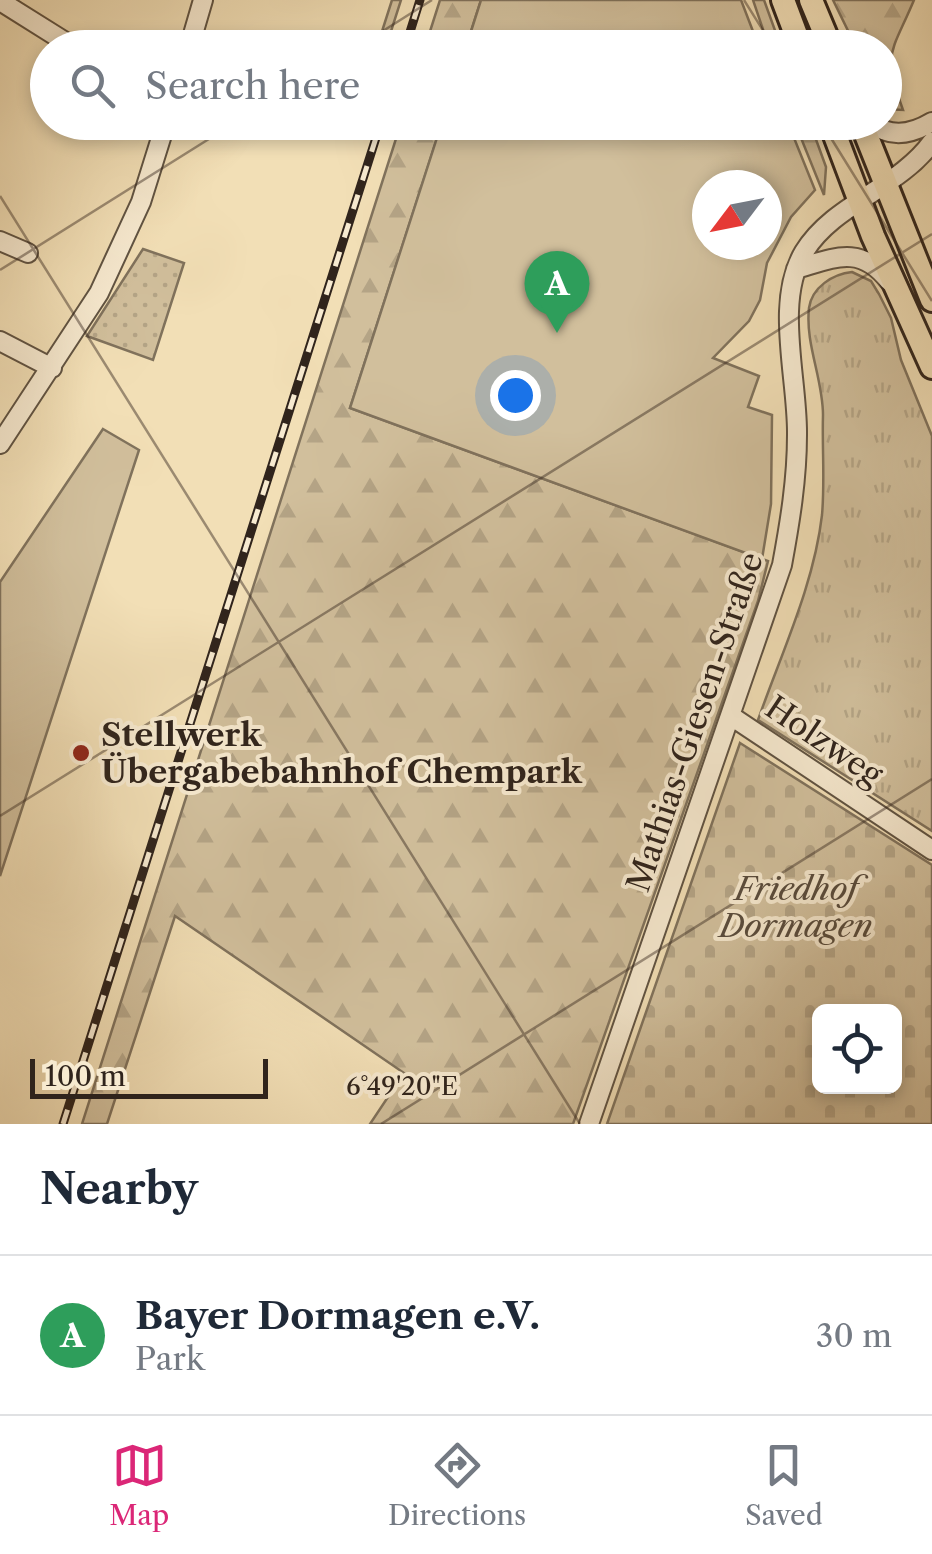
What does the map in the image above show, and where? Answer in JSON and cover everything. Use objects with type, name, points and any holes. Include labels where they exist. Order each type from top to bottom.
[{"type":"main road","points":[[783,0],[794,30]]},
{"type":"main road","points":[[811,0],[823,30]]},
{"type":"main road","points":[[837,140],[898,294],[932,367]]},
{"type":"main road","points":[[868,140],[932,300]]},
{"type":"street","points":[[194,30],[203,0]]},
{"type":"street","points":[[0,1],[46,30]]},
{"type":"street","points":[[902,133],[932,122]]},
{"type":"street","points":[[0,444],[99,293],[141,202],[160,140]]},
{"type":"street","name":"Mathias-Giesen-Straße","points":[[589,1124],[772,602],[790,519],[798,436],[789,312],[796,269],[816,236],[885,184],[932,142]]},
{"type":"street","points":[[0,240],[28,254]]},
{"type":"street","points":[[796,269],[855,256],[880,270],[898,294]]},
{"type":"street","points":[[0,342],[52,368]]},
{"type":"street","name":"Holzweg","points":[[731,716],[932,850]]},
{"type":"green space","points":[[392,0],[401,0],[391,30],[382,30]]},
{"type":"green space","points":[[440,0],[481,0],[471,30],[430,30]]},
{"type":"green space","points":[[481,0],[741,0],[752,30],[471,30]]},
{"type":"green space","points":[[753,0],[764,0],[775,30],[763,30]]},
{"type":"green space","points":[[833,0],[914,0],[901,30],[848,30]]},
{"type":"green space","points":[[396,140],[437,140],[350,408],[768,561],[758,601],[573,1124],[370,1124],[404,1073],[175,916],[107,1124],[82,1124]]},
{"type":"green space","points":[[436,140],[795,140],[815,190],[791,217],[782,234],[782,170],[692,170],[692,260],[769,260],[760,300],[749,321],[713,358],[759,376],[748,407],[772,415],[771,504],[762,559],[350,408]]},
{"type":"green space","points":[[802,140],[816,140],[826,167],[824,195]]},
{"type":"green space","points":[[143,249],[184,263],[153,360],[87,336]]},
{"type":"green space","points":[[852,272],[871,281],[891,318],[901,360],[932,436],[932,831],[758,720],[804,593],[822,515],[822,402],[809,308],[824,283]]},
{"type":"green space","points":[[103,429],[139,450],[0,876],[0,582]]},
{"type":"green space","name":"Friedhof Dormagen","points":[[740,743],[932,865],[932,1124],[607,1124]]},
{"type":"railway","points":[[411,30],[420,0]]},
{"type":"railway","points":[[63,1124],[375,140]]},
{"type":"place","name":"Bayer Dormagen e.V.","points":[[557,333]]},
{"type":"place","name":"Stellwerk Übergabebahnhof Chempark","points":[[81,753]]}]
